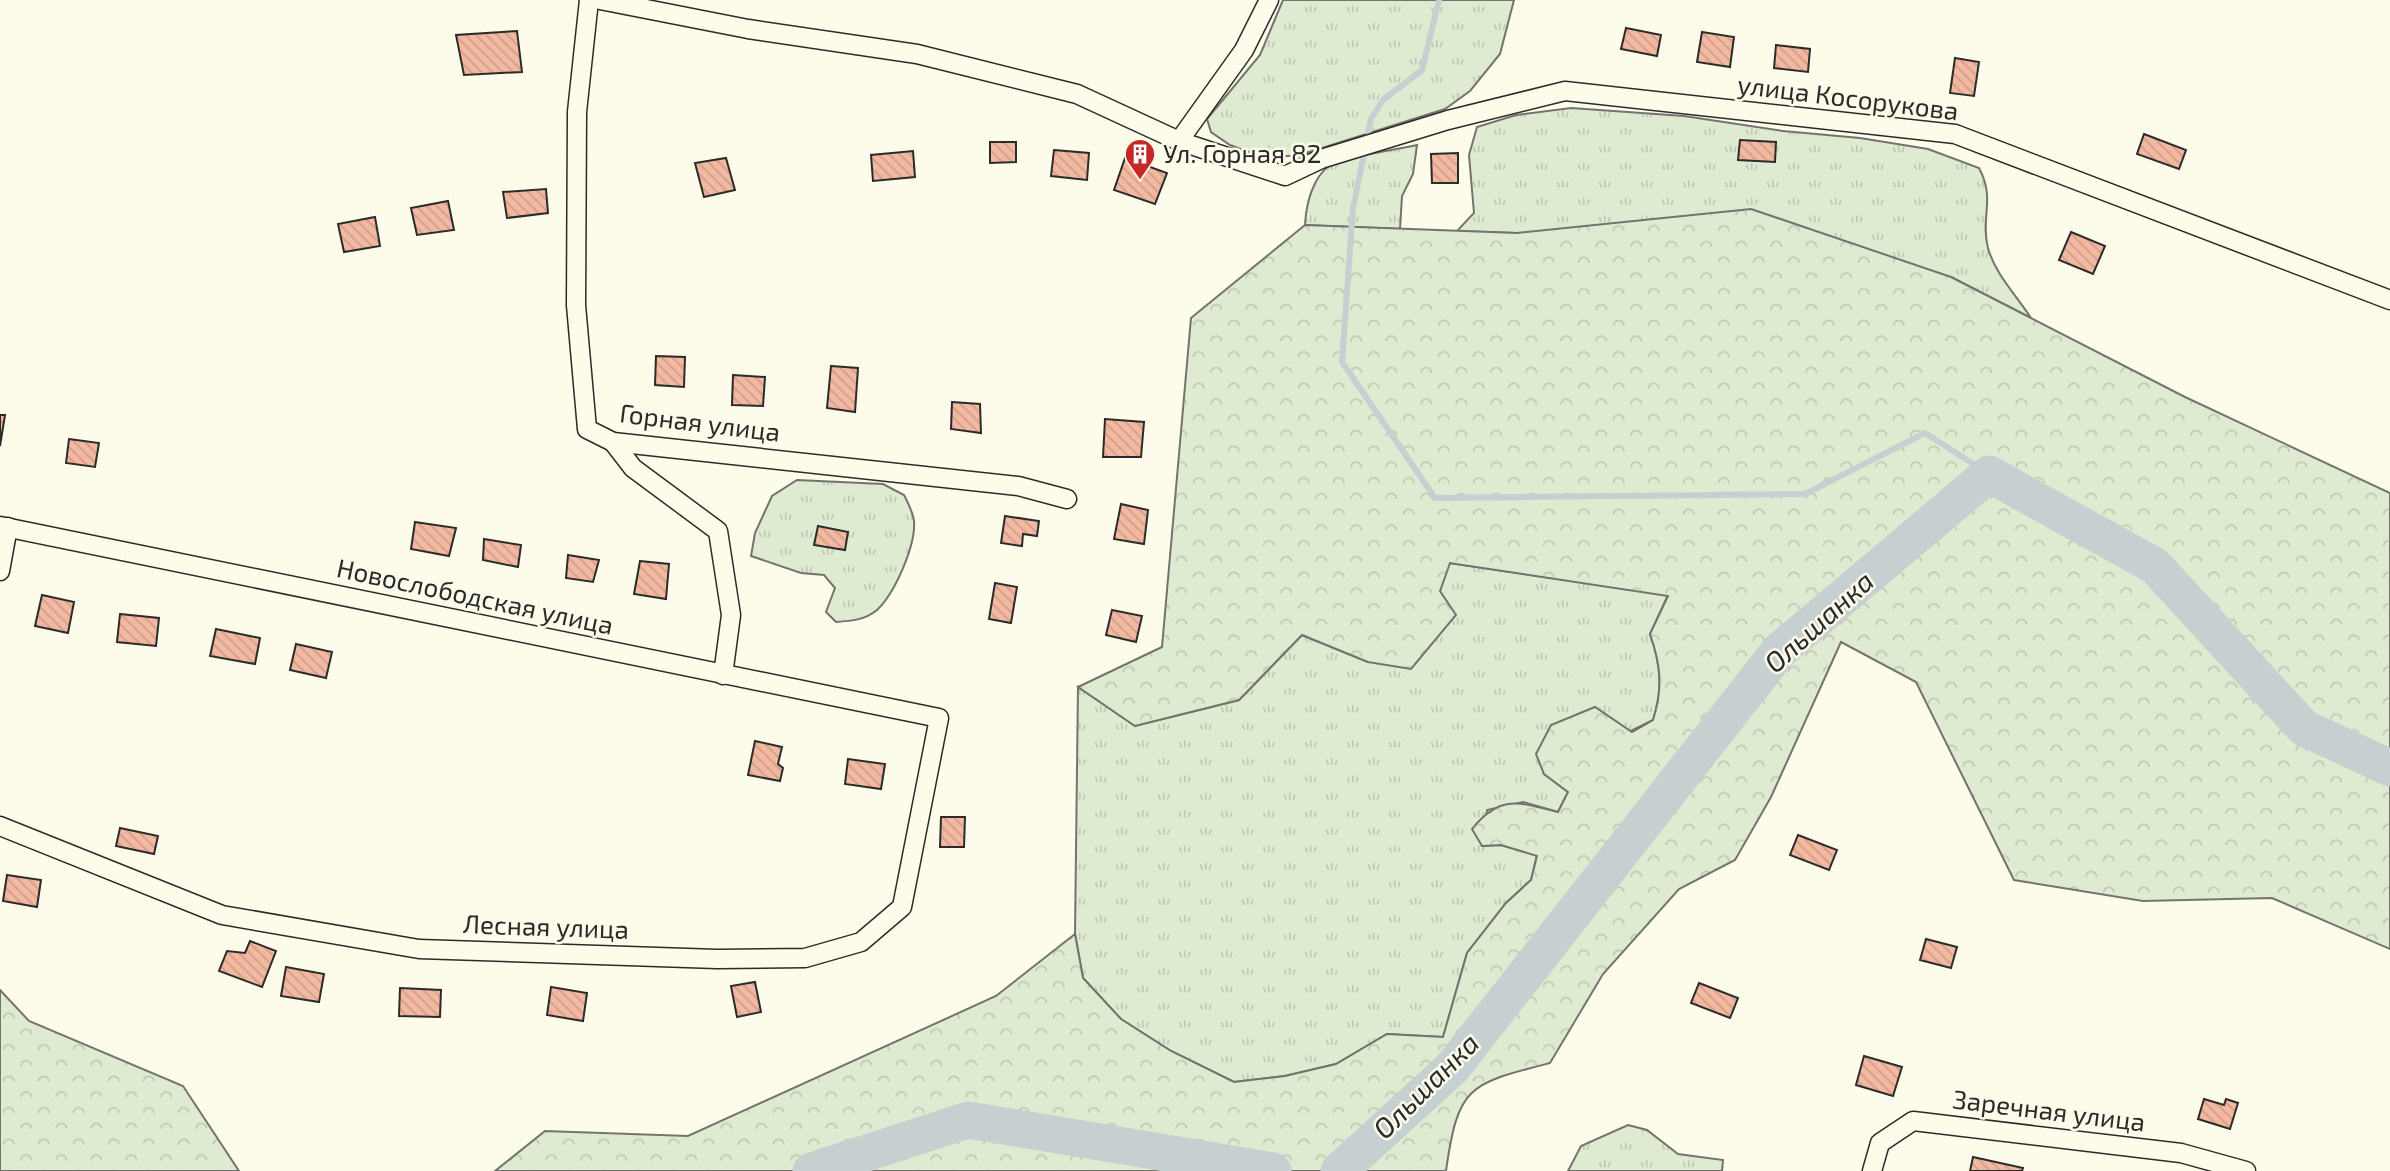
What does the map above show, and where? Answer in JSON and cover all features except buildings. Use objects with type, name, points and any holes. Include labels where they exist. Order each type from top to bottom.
[{"type":"street","name":"Горная улица","points":[[589,0],[577,112],[576,305],[587,429],[614,442],[1018,486],[1067,499]]},
{"type":"street","name":"улица Косорукова","points":[[600,0],[748,29],[917,54],[1077,94],[1179,141],[1285,176],[1321,159],[1448,120],[1565,92],[1955,134],[2390,300]]},
{"type":"street","points":[[1179,141],[1244,50],[1269,0]]},
{"type":"street","points":[[614,442],[633,468],[718,531],[731,615],[723,674]]},
{"type":"street","points":[[0,571],[4,527]]},
{"type":"street","name":"Новослободская улица","points":[[4,527],[939,718]]},
{"type":"street","name":"Лесная улица","points":[[0,827],[222,915],[419,949],[717,959],[805,958],[861,942],[902,907],[939,718]]},
{"type":"street","name":"Заречная улица","points":[[1871,1171],[1880,1143],[1913,1121],[2181,1153],[2246,1171]]},
{"type":"green space","points":[[1283,0],[1514,0],[1500,54],[1470,91],[1445,109],[1300,155],[1265,158],[1230,145],[1211,132],[1207,119],[1260,55]]},
{"type":"green space","points":[[1571,108],[1684,116],[1783,131],[1860,138],[1928,149],[1979,168],[1986,190],[1986,237],[1991,258],[2031,318],[1951,277],[1517,233],[1457,231],[1474,213],[1469,155],[1477,127],[1516,115]]},
{"type":"green space","points":[[1417,145],[1413,174],[1402,196],[1400,229],[1305,225],[1311,192],[1330,165]]},
{"type":"green space","points":[[1751,209],[1951,277],[2185,397],[2390,493],[2390,949],[2272,898],[2143,901],[2014,880],[1916,682],[1841,642],[1771,797],[1735,860],[1679,889],[1603,974],[1550,1063],[1501,1077],[1472,1093],[1456,1121],[1446,1171],[495,1171],[545,1131],[688,1136],[996,996],[1075,934],[1083,978],[1121,1019],[1171,1051],[1234,1082],[1285,1076],[1336,1064],[1387,1034],[1443,1037],[1467,953],[1506,903],[1531,880],[1537,856],[1501,845],[1482,846],[1472,829],[1492,810],[1511,804],[1558,812],[1568,792],[1544,774],[1536,754],[1551,725],[1595,707],[1632,732],[1653,720],[1659,677],[1657,656],[1650,634],[1668,596],[1450,563],[1440,591],[1456,615],[1411,669],[1368,662],[1302,635],[1239,700],[1135,726],[1078,687],[1162,647],[1191,318],[1305,225],[1517,233]]},
{"type":"green space","points":[[797,480],[883,484],[904,495],[914,521],[912,543],[891,592],[877,610],[868,616],[836,622],[826,612],[835,588],[824,575],[801,573],[751,556],[755,533],[772,496]]},
{"type":"green space","points":[[1449,563],[1668,595],[1650,634],[1657,656],[1659,677],[1653,720],[1544,774],[1568,792],[1558,812],[1523,802],[1487,810],[1482,846],[1501,845],[1537,855],[1531,880],[1506,903],[1467,953],[1443,1037],[1387,1034],[1336,1064],[1285,1076],[1234,1082],[1171,1051],[1121,1019],[1083,978],[1075,934],[1078,687],[1135,726],[1239,700],[1302,635],[1368,662],[1440,591]]},
{"type":"green space","points":[[0,990],[29,1021],[183,1086],[239,1171],[0,1171]]},
{"type":"green space","points":[[1628,1125],[1647,1130],[1678,1154],[1723,1160],[1722,1171],[1568,1171],[1581,1146]]},
{"type":"waterway","points":[[1439,0],[1422,70],[1383,100],[1371,119],[1353,208],[1342,362],[1435,498],[1805,494],[1925,433],[1989,474]]},
{"type":"waterway","name":"Ольшанка","points":[[1339,1171],[1452,1068],[1779,651],[1989,474],[2155,566],[2304,728],[2390,768]]},
{"type":"waterway","name":"Ольшанка","points":[[811,1171],[968,1120],[1273,1171]]},
{"type":"place","name":"Ул. Горная 82","points":[[1140,181]]}]
